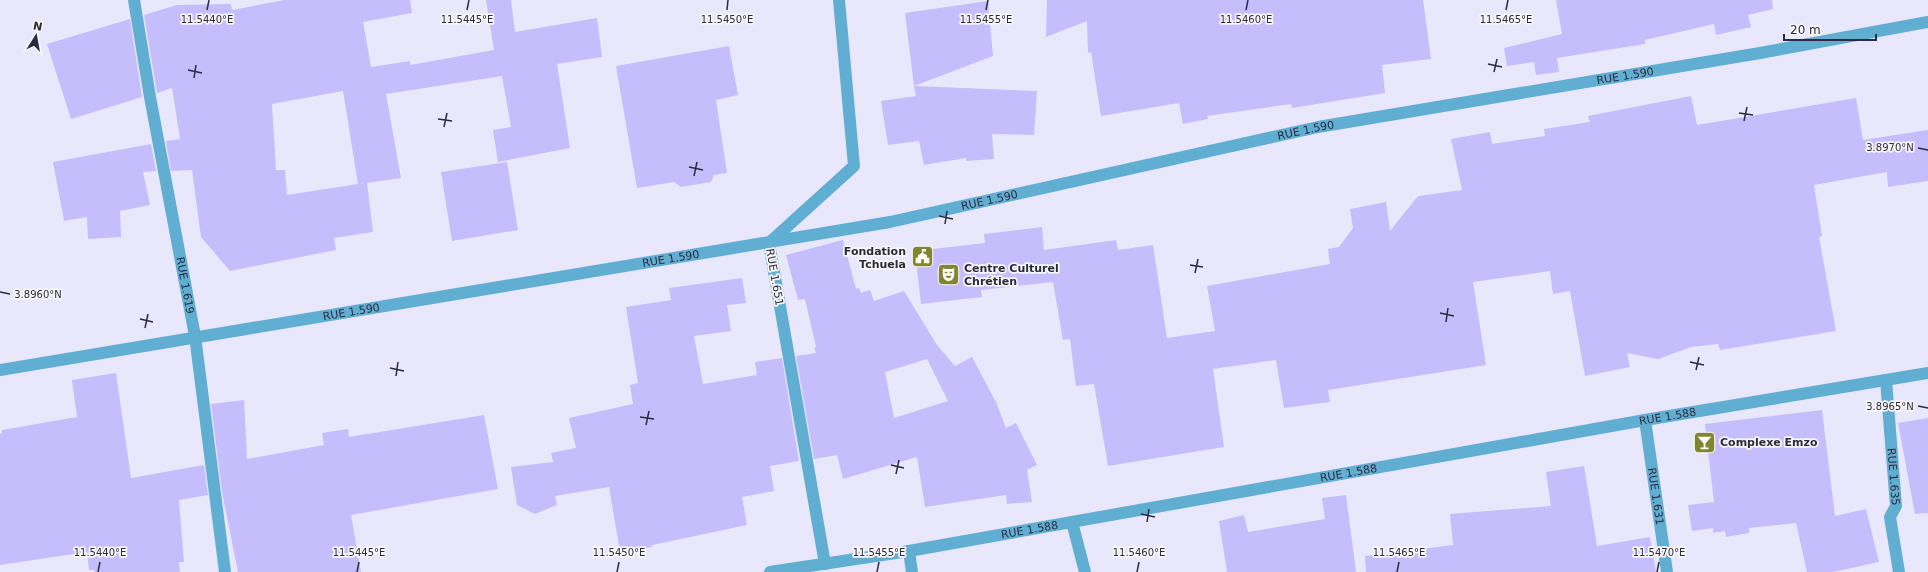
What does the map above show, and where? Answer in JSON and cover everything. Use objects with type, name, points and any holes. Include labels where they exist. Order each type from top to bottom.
[{"type":"street","name":"RUE 1.619","points":[[134,0],[195,336],[225,572]]},
{"type":"street","name":"RUE 1.651","points":[[825,564],[769,242],[854,166],[839,0]]},
{"type":"street","name":"RUE 1.590","points":[[0,370],[195,336],[890,222],[1318,127],[1760,53],[1928,22]]},
{"type":"street","name":"RUE 1.588","points":[[770,572],[909,551],[1645,420],[1928,373]]},
{"type":"street","name":"RUE 1.635","points":[[1886,380],[1896,506],[1890,517],[1899,572]]},
{"type":"street","name":"RUE 1.631","points":[[1645,420],[1667,572]]},
{"type":"street","points":[[1072,522],[1085,572]]},
{"type":"street","points":[[909,551],[912,572]]},
{"type":"building","points":[[284,0],[410,0],[412,13],[363,22],[371,67],[410,61],[410,65],[494,50],[486,0],[511,0],[515,32],[597,18],[602,57],[557,64],[570,148],[498,162],[493,130],[511,127],[502,76],[386,94],[401,178],[367,183],[373,232],[334,238],[336,250],[230,271],[201,237],[192,170],[171,171],[166,141],[180,139],[172,88],[157,93],[144,15],[177,5],[231,4],[232,10]],"holes":[[[343,91],[358,184],[287,195],[285,170],[276,170],[272,104]]]},
{"type":"building","points":[[1047,0],[1423,0],[1431,59],[1382,65],[1385,93],[1292,108],[1291,104],[1207,116],[1208,119],[1183,124],[1179,103],[1101,116],[1091,52],[1088,53],[1087,21],[1046,37]]},
{"type":"building","points":[[1556,0],[1772,0],[1773,9],[1748,15],[1751,27],[1716,35],[1714,24],[1645,40],[1645,44],[1557,58],[1559,72],[1536,75],[1534,62],[1507,66],[1504,48],[1562,34]]},
{"type":"building","points":[[988,1],[993,56],[914,86],[905,13]]},
{"type":"building","points":[[130,19],[142,97],[71,119],[47,44]]},
{"type":"building","points":[[729,46],[738,95],[716,100],[727,173],[714,175],[711,182],[681,187],[674,182],[637,188],[616,66]]},
{"type":"building","points":[[914,86],[1037,91],[1034,135],[992,134],[994,159],[966,161],[966,158],[924,165],[919,141],[888,145],[881,101],[916,96]]},
{"type":"building","points":[[1691,96],[1697,125],[1856,98],[1863,140],[1928,130],[1928,181],[1888,187],[1887,172],[1814,185],[1822,236],[1819,237],[1836,331],[1720,350],[1718,344],[1691,347],[1658,359],[1627,353],[1630,367],[1585,376],[1570,291],[1553,294],[1550,271],[1473,282],[1486,365],[1328,390],[1330,402],[1284,408],[1276,360],[1213,369],[1224,447],[1108,466],[1094,384],[1076,386],[1070,339],[1063,340],[1053,282],[981,290],[982,297],[921,304],[915,251],[985,243],[984,234],[1042,227],[1044,250],[1116,240],[1118,250],[1153,245],[1167,338],[1215,331],[1207,286],[1330,264],[1328,249],[1339,247],[1353,228],[1350,209],[1386,202],[1390,231],[1418,196],[1462,190],[1451,139],[1490,132],[1492,144],[1545,136],[1544,129],[1590,122],[1588,116]]},
{"type":"building","points":[[151,144],[156,171],[143,172],[150,205],[120,211],[121,237],[88,239],[87,217],[64,221],[53,162]]},
{"type":"building","points":[[507,162],[518,230],[452,241],[441,172]]},
{"type":"building","points":[[843,240],[856,289],[859,288],[861,293],[870,290],[874,301],[904,291],[937,345],[955,366],[972,357],[996,402],[1006,428],[1016,423],[1037,465],[1027,470],[1032,502],[1007,504],[1006,495],[925,507],[917,457],[843,479],[837,455],[814,459],[796,356],[816,353],[814,348],[816,347],[805,299],[798,300],[786,255]],"holes":[[[927,359],[948,401],[894,418],[885,372]]]},
{"type":"building","points":[[742,278],[746,303],[727,305],[731,331],[694,336],[703,384],[757,375],[755,362],[782,358],[799,461],[770,466],[774,491],[742,497],[747,525],[652,545],[652,547],[620,551],[609,487],[555,496],[557,505],[535,514],[517,505],[511,467],[553,462],[551,453],[576,448],[569,418],[633,404],[630,385],[638,383],[626,307],[671,300],[669,288]]},
{"type":"building","points":[[116,373],[131,478],[204,465],[208,495],[179,500],[184,562],[179,562],[180,572],[95,572],[94,570],[89,570],[87,552],[0,565],[0,434],[2,433],[2,430],[77,417],[72,380]]},
{"type":"building","points":[[244,400],[247,459],[324,445],[322,433],[348,429],[349,437],[484,415],[498,489],[351,515],[361,572],[238,572],[222,492],[211,404]]},
{"type":"building","points":[[1822,410],[1835,516],[1866,509],[1879,562],[1833,572],[1807,572],[1796,523],[1749,528],[1749,533],[1726,537],[1725,531],[1713,533],[1713,528],[1692,531],[1688,505],[1714,502],[1705,424]]},
{"type":"building","points":[[1928,418],[1928,513],[1915,514],[1898,423]]},
{"type":"building","points":[[1584,466],[1597,546],[1650,537],[1656,572],[1366,572],[1365,556],[1453,545],[1450,514],[1551,506],[1546,472]]},
{"type":"building","points":[[1346,495],[1356,572],[1227,572],[1219,521],[1244,515],[1248,532],[1325,519],[1322,498]]},
{"type":"place","name":"Fondation Tchuela","points":[[922,257]]},
{"type":"place","name":"Centre Culturel Chrétien","points":[[948,274]]},
{"type":"place","name":"Complexe Emzo","points":[[1705,442]]}]
